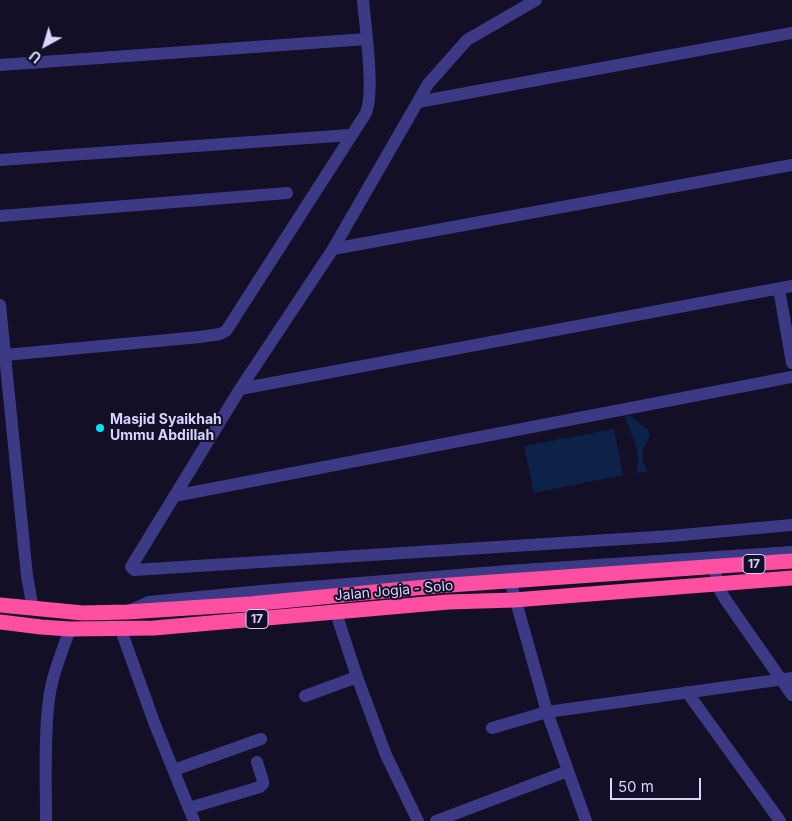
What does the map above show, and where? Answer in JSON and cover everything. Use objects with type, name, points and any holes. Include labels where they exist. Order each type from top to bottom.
[{"type":"highway","name":"Jalan Jogja - Solo","points":[[0,606],[83,614],[127,612],[250,604],[510,580],[792,561]]},
{"type":"highway","name":"Jalan Jogja - Solo","points":[[0,622],[70,629],[122,630],[448,602],[514,600],[792,578]]},
{"type":"street","points":[[5,355],[200,337],[224,332],[366,113],[368,103],[367,39],[363,0]]},
{"type":"street","points":[[536,0],[467,40],[428,84],[333,249],[240,389],[130,567],[134,570],[671,536],[792,525]]},
{"type":"street","points":[[418,102],[792,33]]},
{"type":"street","points":[[0,65],[367,39]]},
{"type":"street","points":[[0,160],[350,135]]},
{"type":"street","points":[[333,249],[792,165]]},
{"type":"street","points":[[0,216],[287,193]]},
{"type":"street","points":[[240,389],[792,286]]},
{"type":"street","points":[[779,289],[792,363]]},
{"type":"street","points":[[0,305],[27,576],[33,609]]},
{"type":"street","points":[[174,496],[792,378]]},
{"type":"street","points":[[127,612],[149,602],[261,591],[508,571],[792,552]]},
{"type":"street","points":[[715,566],[717,585],[725,599],[786,679],[792,695]]},
{"type":"street","points":[[510,580],[514,600],[547,712],[586,821]]},
{"type":"street","points":[[336,612],[357,677],[392,771],[414,820]]},
{"type":"street","points":[[46,821],[49,696],[70,629]]},
{"type":"street","points":[[122,630],[154,722],[194,821]]},
{"type":"street","points":[[305,696],[357,677]]},
{"type":"street","points":[[492,728],[547,712],[786,679]]},
{"type":"street","points":[[687,692],[777,820]]},
{"type":"street","points":[[174,770],[261,739]]},
{"type":"street","points":[[189,808],[263,784],[256,762]]},
{"type":"street","points":[[436,821],[568,771]]},
{"type":"water","points":[[631,416],[648,430],[650,436],[642,454],[648,473],[641,472],[635,474],[638,461],[637,453],[625,417]]},
{"type":"water","points":[[614,429],[623,475],[534,493],[524,446]]},
{"type":"place","name":"Masjid Syaikhah Ummu Abdillah","points":[[100,428]]}]
